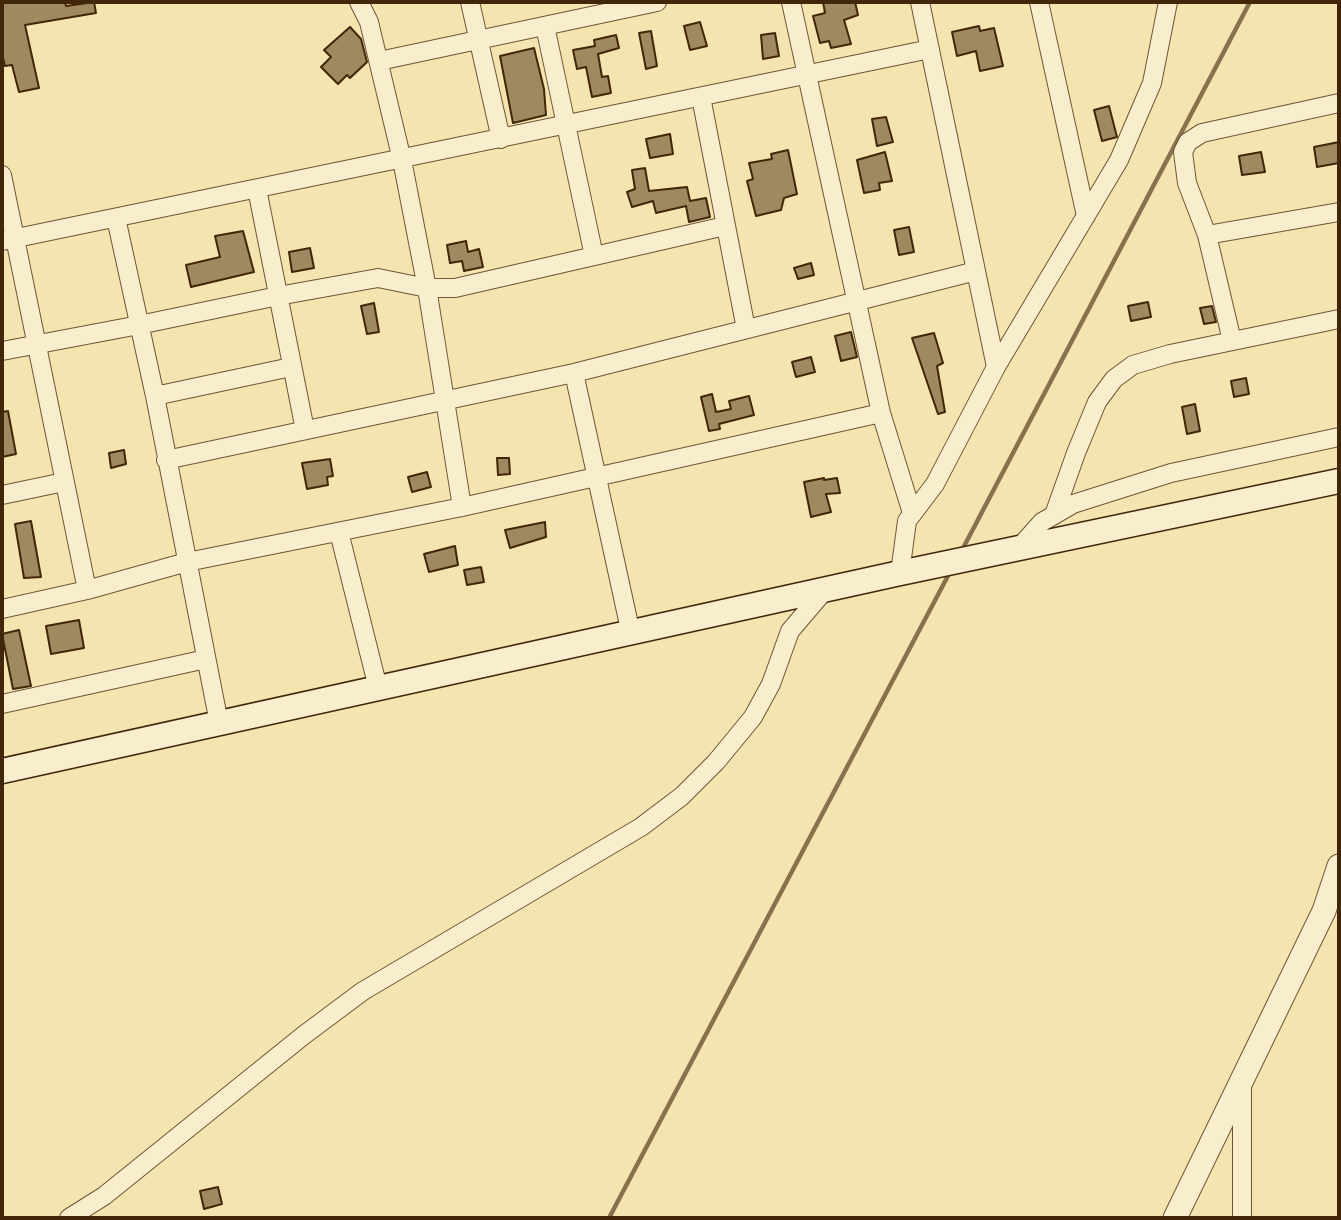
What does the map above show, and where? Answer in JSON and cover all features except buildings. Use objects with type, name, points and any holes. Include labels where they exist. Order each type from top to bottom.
[{"type":"main road","points":[[2,771],[900,573],[1339,481]]},
{"type":"street","points":[[359,2],[369,22],[402,160],[427,288],[462,507]]},
{"type":"street","points":[[470,2],[501,139]]},
{"type":"street","points":[[379,61],[657,2]]},
{"type":"street","points":[[791,2],[881,413],[912,513]]},
{"type":"street","points":[[920,2],[996,367]]},
{"type":"street","points":[[1039,2],[1086,216]]},
{"type":"street","points":[[900,573],[905,529],[912,513],[935,484],[996,367],[1119,160],[1148,93],[1168,2]]},
{"type":"street","points":[[545,26],[594,256]]},
{"type":"street","points":[[8,240],[930,49]]},
{"type":"street","points":[[701,97],[746,329]]},
{"type":"street","points":[[1233,341],[1208,235],[1187,183],[1183,152],[1188,142],[1202,133],[1220,127],[1339,103]]},
{"type":"street","points":[[2,175],[8,240],[36,344],[87,590]]},
{"type":"street","points":[[257,189],[305,430]]},
{"type":"street","points":[[1208,235],[1339,212]]},
{"type":"street","points":[[116,218],[155,396],[219,723]]},
{"type":"street","points":[[2,351],[378,278],[427,288],[455,288],[725,226]]},
{"type":"street","points":[[166,460],[574,373],[976,271]]},
{"type":"street","points":[[1055,512],[1097,402],[1114,379],[1133,365],[1170,354],[1339,319]]},
{"type":"street","points":[[155,396],[291,367]]},
{"type":"street","points":[[574,373],[631,634]]},
{"type":"street","points":[[2,609],[87,590],[187,562],[462,507],[881,413]]},
{"type":"street","points":[[1018,549],[1042,522],[1055,512],[1073,504],[1171,473],[1339,437]]},
{"type":"street","points":[[2,495],[64,482]]},
{"type":"street","points":[[339,532],[379,688]]},
{"type":"street","points":[[69,1218],[104,1196],[304,1035],[363,991],[641,827],[682,796],[716,762],[753,717],[771,684],[790,631],[825,590]]},
{"type":"street","points":[[2,704],[206,659]]},
{"type":"street","points":[[1175,1218],[1324,911],[1339,866]]},
{"type":"street","points":[[1242,1080],[1242,1218]]},
{"type":"waterway","points":[[961,552],[1250,2]]},
{"type":"waterway","points":[[609,1218],[950,572]]}]
